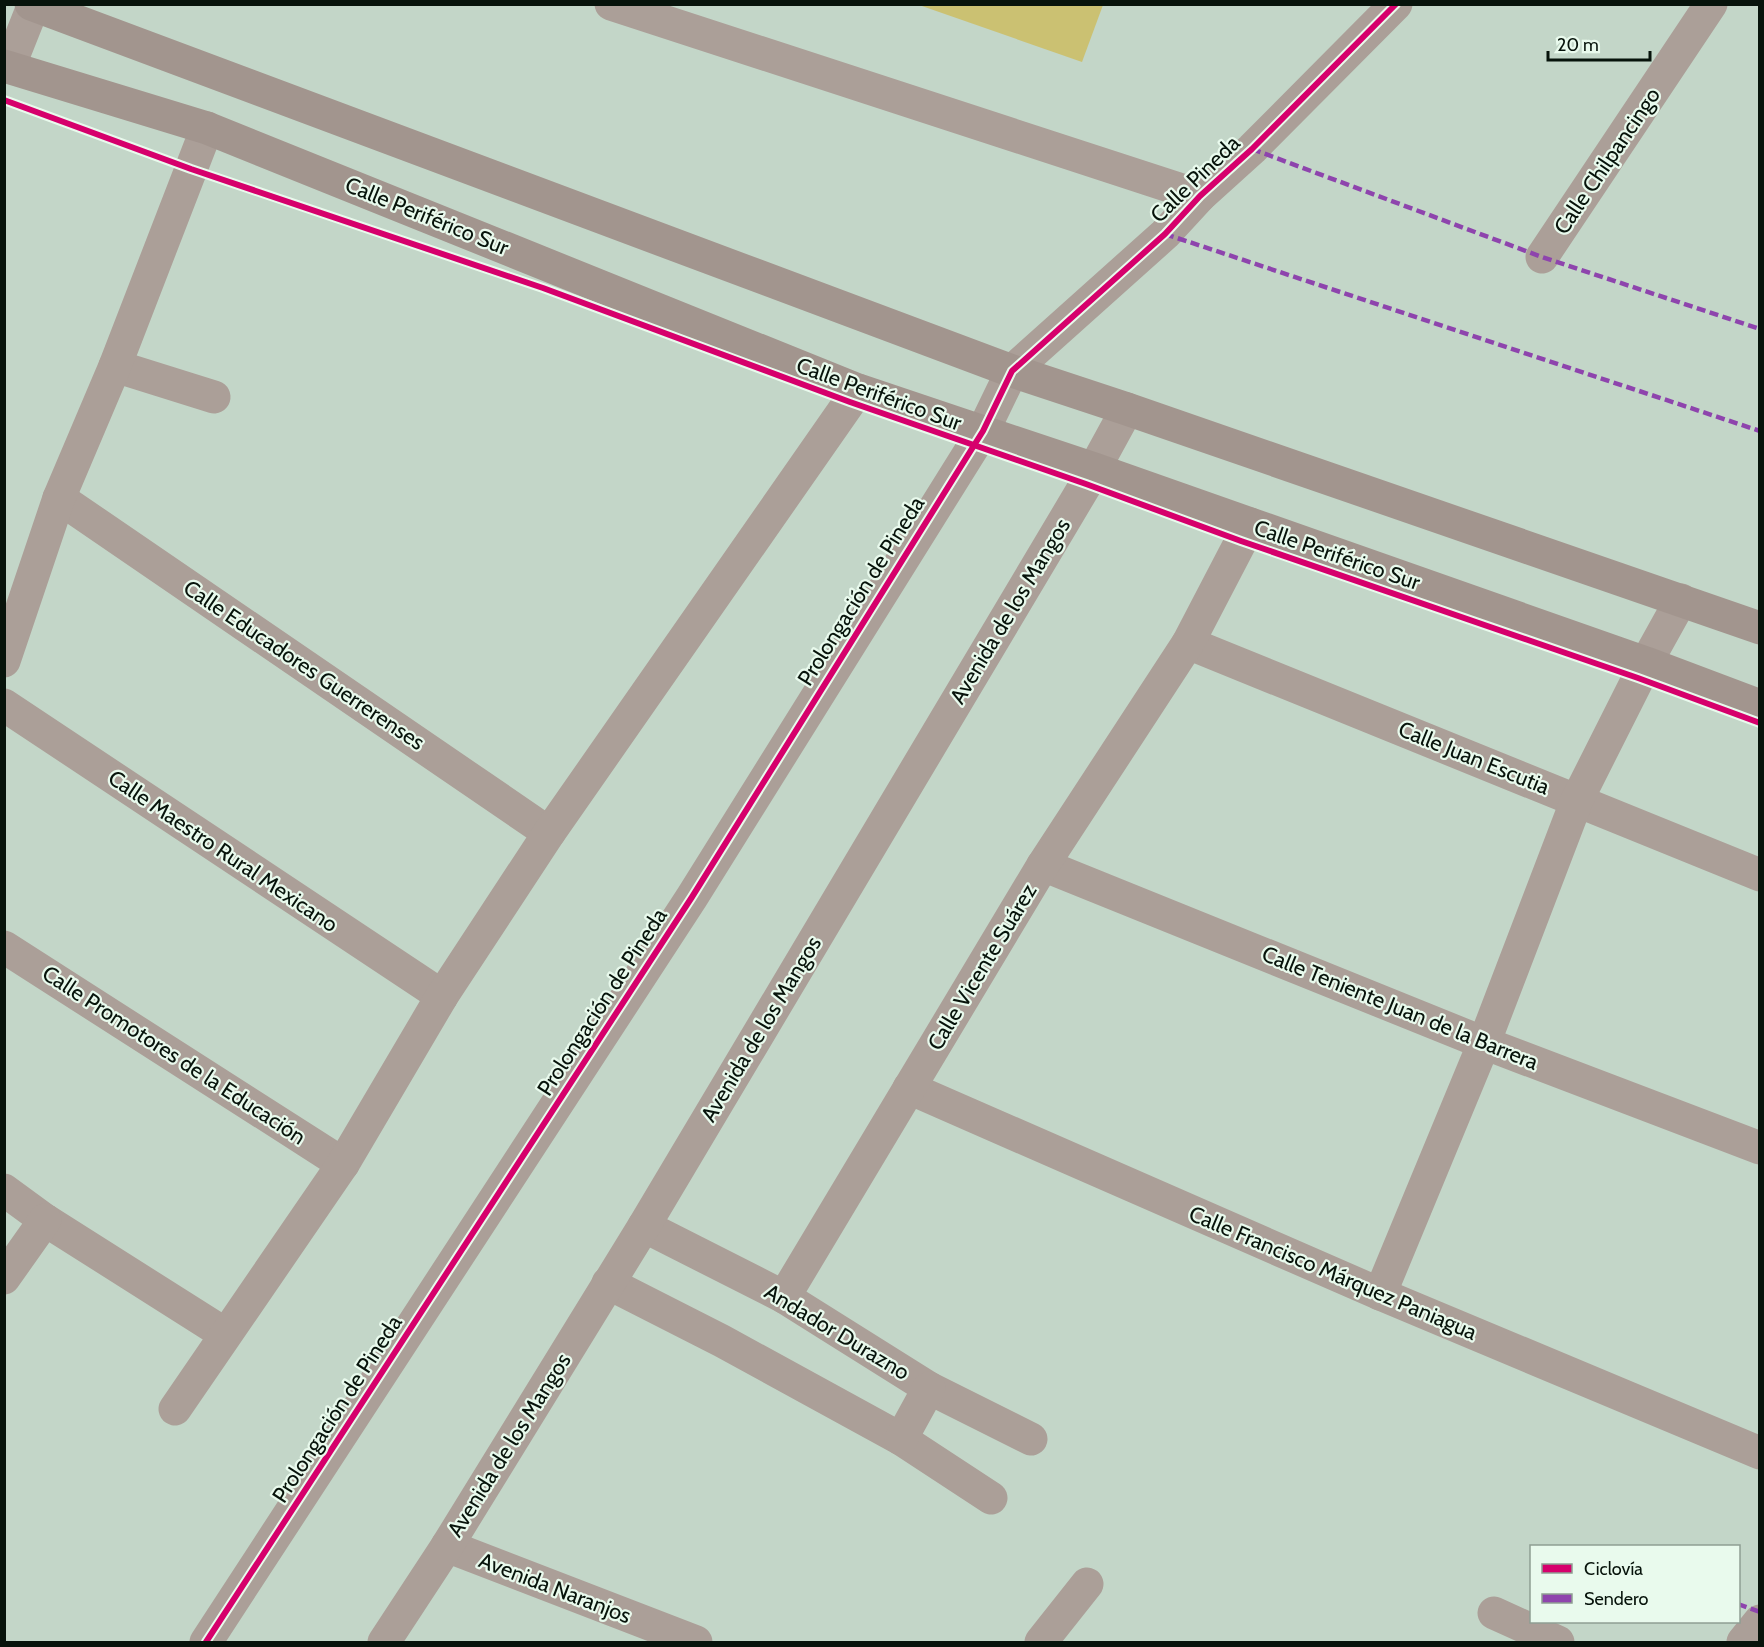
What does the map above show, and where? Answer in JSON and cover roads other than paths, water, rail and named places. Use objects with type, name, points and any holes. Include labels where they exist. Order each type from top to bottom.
[{"type":"main road","points":[[33,5],[1012,371],[1760,628]]},
{"type":"main road","name":"Calle Periférico Sur","points":[[7,67],[207,128],[858,390],[1095,469],[1646,663],[1760,706]]},
{"type":"street","points":[[611,4],[1200,196]]},
{"type":"street","name":"Calle Pineda","points":[[1012,371],[1165,234],[1200,196],[1252,149],[1396,4]]},
{"type":"street","name":"Calle Chilpancingo","points":[[1542,257],[1711,4]]},
{"type":"street","points":[[7,67],[33,5]]},
{"type":"street","points":[[4,661],[59,498],[115,366],[207,128]]},
{"type":"street","points":[[115,366],[214,397]]},
{"type":"street","name":"Prolongación de Pineda","points":[[206,1642],[692,897],[983,431],[1012,371]]},
{"type":"street","points":[[176,1409],[343,1164],[442,996],[549,833],[858,390]]},
{"type":"street","name":"Avenida de los Mangos","points":[[384,1642],[447,1546],[644,1226],[1095,469],[1127,409]]},
{"type":"street","name":"Calle Educadores Guerrerenses","points":[[59,498],[549,833]]},
{"type":"street","name":"Calle Vicente Suárez","points":[[784,1297],[1043,865],[1188,643],[1250,524]]},
{"type":"street","points":[[1380,1294],[1484,1043],[1577,800],[1646,663],[1681,600]]},
{"type":"street","name":"Calle Juan Escutia","points":[[1188,643],[1760,875]]},
{"type":"street","name":"Calle Maestro Rural Mexicano","points":[[4,705],[442,996]]},
{"type":"street","name":"Calle Teniente Juan de la Barrera","points":[[1043,865],[1484,1043],[1760,1148]]},
{"type":"street","name":"Calle Promotores de la Educación","points":[[4,947],[343,1164]]},
{"type":"street","name":"Calle Francisco Márquez Paniagua","points":[[909,1088],[1380,1294],[1760,1453]]},
{"type":"street","points":[[4,1190],[45,1220],[225,1335]]},
{"type":"street","points":[[4,1278],[45,1220]]},
{"type":"street","name":"Andador Durazno","points":[[644,1226],[784,1297],[929,1389],[1030,1438]]},
{"type":"street","points":[[608,1283],[722,1341],[901,1438],[991,1498]]},
{"type":"street","points":[[901,1438],[929,1389]]},
{"type":"street","name":"Avenida Naranjos","points":[[447,1546],[696,1642]]},
{"type":"street","points":[[1041,1642],[1087,1584]]},
{"type":"street","points":[[1494,1613],[1558,1642]]},
{"type":"street","points":[[1743,1642],[1760,1621]]}]
